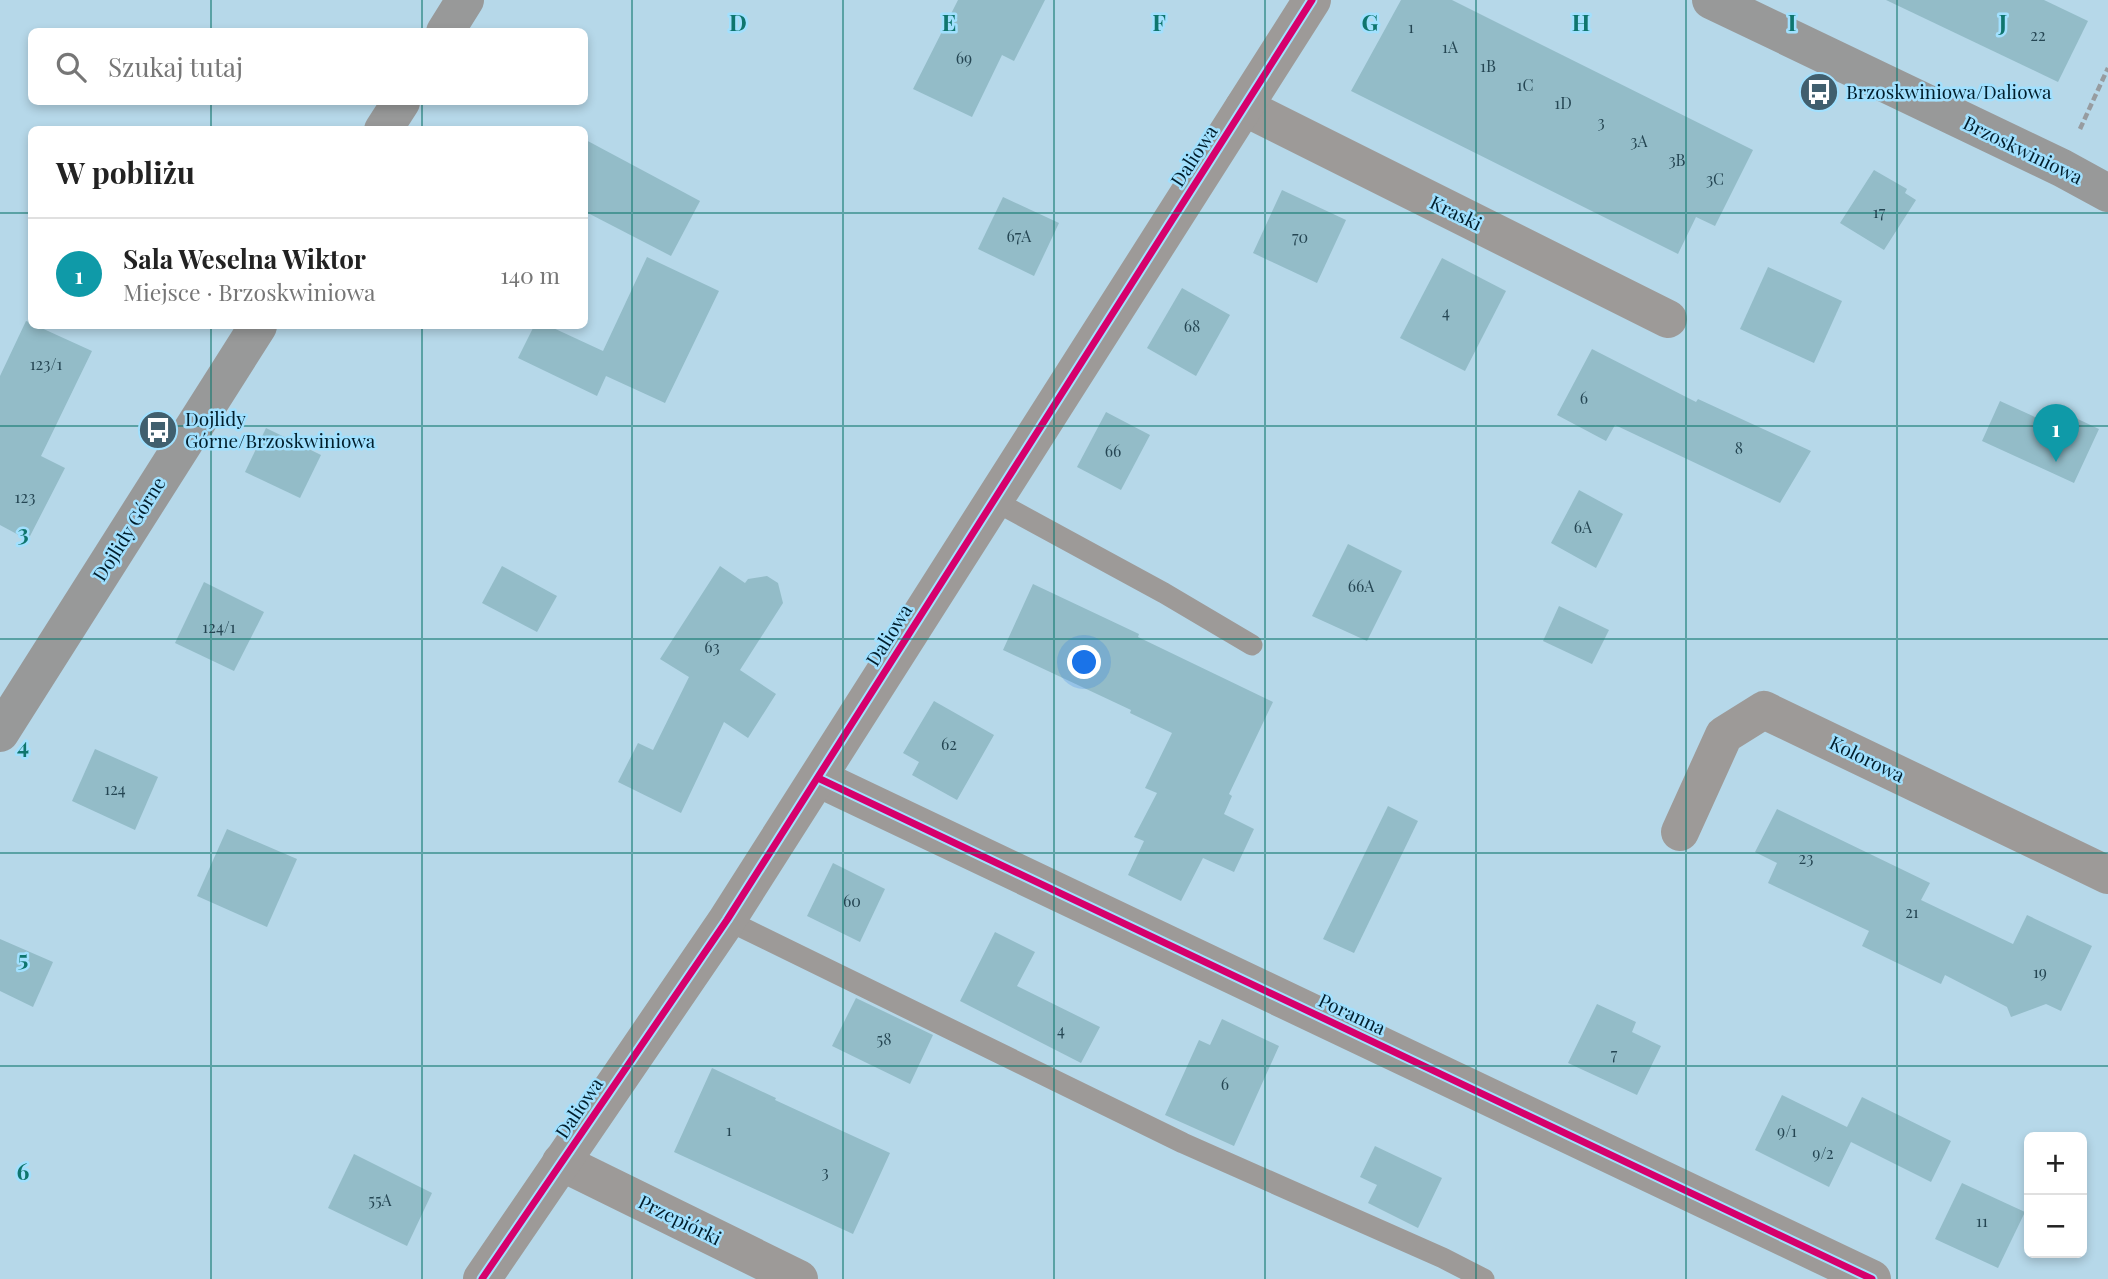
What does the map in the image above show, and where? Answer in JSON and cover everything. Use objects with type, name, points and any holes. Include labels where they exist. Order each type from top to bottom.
[{"type":"street","points":[[448,28],[465,0]]},
{"type":"street","name":"Daliowa","points":[[482,1279],[727,920],[1312,0]]},
{"type":"street","name":"Brzoskwiniowa","points":[[1711,0],[2062,168],[2108,193]]},
{"type":"street","points":[[386,126],[399,105]]},
{"type":"street","name":"Kraski","points":[[1244,107],[1668,319]]},
{"type":"street","name":"Dojlidy Górne","points":[[0,733],[256,329]]},
{"type":"street","name":"Kolorowa","points":[[1680,832],[1724,735],[1764,710],[2108,875]]},
{"type":"street","name":"Poranna","points":[[818,778],[1872,1279]]},
{"type":"street","name":"Przepiórki","points":[[561,1162],[799,1279]]},
{"type":"lane","points":[[993,500],[1164,593],[1252,645]]},
{"type":"lane","points":[[727,920],[1184,1143],[1443,1258],[1484,1279]]},
{"type":"path","points":[[2062,168],[2108,68]]},
{"type":"building","points":[[958,0],[1045,0],[1014,61],[1002,55],[972,117],[913,89]]},
{"type":"building","points":[[1401,0],[1452,0],[1753,150],[1715,226],[1696,217],[1678,254],[1351,91]]},
{"type":"building","points":[[1886,0],[2044,0],[2088,21],[2058,82]]},
{"type":"building","points":[[588,141],[700,201],[671,256],[588,213]]},
{"type":"building","points":[[1874,170],[1907,189],[1905,193],[1916,200],[1884,250],[1840,223]]},
{"type":"building","points":[[1282,190],[1346,220],[1317,283],[1253,253]]},
{"type":"building","points":[[1003,197],[1059,223],[1034,276],[978,249]]},
{"type":"building","points":[[647,257],[719,291],[665,403],[606,376],[597,396],[518,358],[532,329],[555,329],[603,351]]},
{"type":"building","points":[[1442,258],[1506,291],[1465,371],[1400,338]]},
{"type":"building","points":[[1768,267],[1842,301],[1814,363],[1740,329]]},
{"type":"building","points":[[1182,288],[1230,315],[1196,376],[1147,348]]},
{"type":"building","points":[[26,321],[28,329],[44,329],[92,351],[41,456],[65,468],[28,540],[0,525],[0,376]]},
{"type":"building","points":[[1592,349],[1696,402],[1698,399],[1811,451],[1780,503],[1615,425],[1606,441],[1557,415]]},
{"type":"building","points":[[2000,401],[2059,428],[2065,413],[2099,429],[2074,483],[1982,441]]},
{"type":"building","points":[[1106,412],[1150,435],[1121,490],[1077,467]]},
{"type":"building","points":[[266,428],[321,455],[300,498],[245,472]]},
{"type":"building","points":[[1579,490],[1623,514],[1596,568],[1551,543]]},
{"type":"building","points":[[1348,544],[1402,571],[1367,641],[1312,616]]},
{"type":"building","points":[[502,566],[557,596],[537,632],[482,603]]},
{"type":"building","points":[[720,566],[745,583],[748,579],[767,576],[778,583],[783,603],[740,670],[776,694],[748,738],[724,722],[681,813],[618,782],[638,743],[653,750],[689,677],[660,659]]},
{"type":"building","points":[[204,582],[264,612],[234,671],[175,643]]},
{"type":"building","points":[[1033,584],[1273,702],[1229,794],[1232,796],[1224,814],[1254,829],[1234,872],[1203,858],[1181,901],[1128,875],[1144,841],[1134,837],[1157,793],[1145,788],[1172,733],[1130,713],[1131,710],[1003,650]]},
{"type":"building","points":[[1559,606],[1609,630],[1592,664],[1543,641]]},
{"type":"building","points":[[934,701],[994,735],[957,800],[912,775],[919,762],[903,753]]},
{"type":"building","points":[[95,749],[158,777],[135,830],[72,801]]},
{"type":"building","points":[[1388,806],[1418,821],[1354,953],[1323,939]]},
{"type":"building","points":[[1777,809],[1930,883],[1921,900],[2013,944],[2027,915],[2092,946],[2061,1011],[2046,1004],[2011,1017],[2007,1007],[1945,975],[1941,984],[1862,946],[1869,931],[1768,883],[1777,863],[1755,852]]},
{"type":"building","points":[[227,829],[297,859],[267,927],[197,896]]},
{"type":"building","points":[[833,863],[885,889],[860,942],[807,916]]},
{"type":"building","points":[[995,932],[1035,952],[1017,986],[1100,1027],[1081,1063],[960,1001]]},
{"type":"building","points":[[0,939],[53,962],[33,1007],[0,991]]},
{"type":"building","points":[[856,998],[933,1035],[910,1084],[832,1046]]},
{"type":"building","points":[[1597,1004],[1636,1022],[1632,1032],[1661,1046],[1637,1095],[1568,1063]]},
{"type":"building","points":[[1222,1019],[1279,1046],[1234,1146],[1165,1115],[1199,1040],[1210,1045]]},
{"type":"building","points":[[712,1068],[890,1153],[853,1234],[674,1152]]},
{"type":"building","points":[[1782,1095],[1847,1127],[1862,1097],[1951,1141],[1931,1182],[1851,1142],[1829,1187],[1755,1150]]},
{"type":"building","points":[[1375,1146],[1442,1178],[1418,1228],[1368,1203],[1377,1185],[1360,1177]]},
{"type":"building","points":[[354,1154],[432,1193],[407,1246],[328,1208]]},
{"type":"building","points":[[1962,1183],[2024,1212],[1998,1268],[1935,1239]]},
{"type":"cycle path","points":[[482,1279],[727,920],[1312,0]]},
{"type":"cycle path","points":[[818,778],[1872,1279]]},
{"type":"place","name":"Brzoskwiniowa/Daliowa","points":[[1819,92]]},
{"type":"place","name":"Dojlidy Górne/Brzoskwiniowa","points":[[158,430]]},
{"type":"place","name":"Sala Weselna Wiktor","points":[[2056,462]]}]
